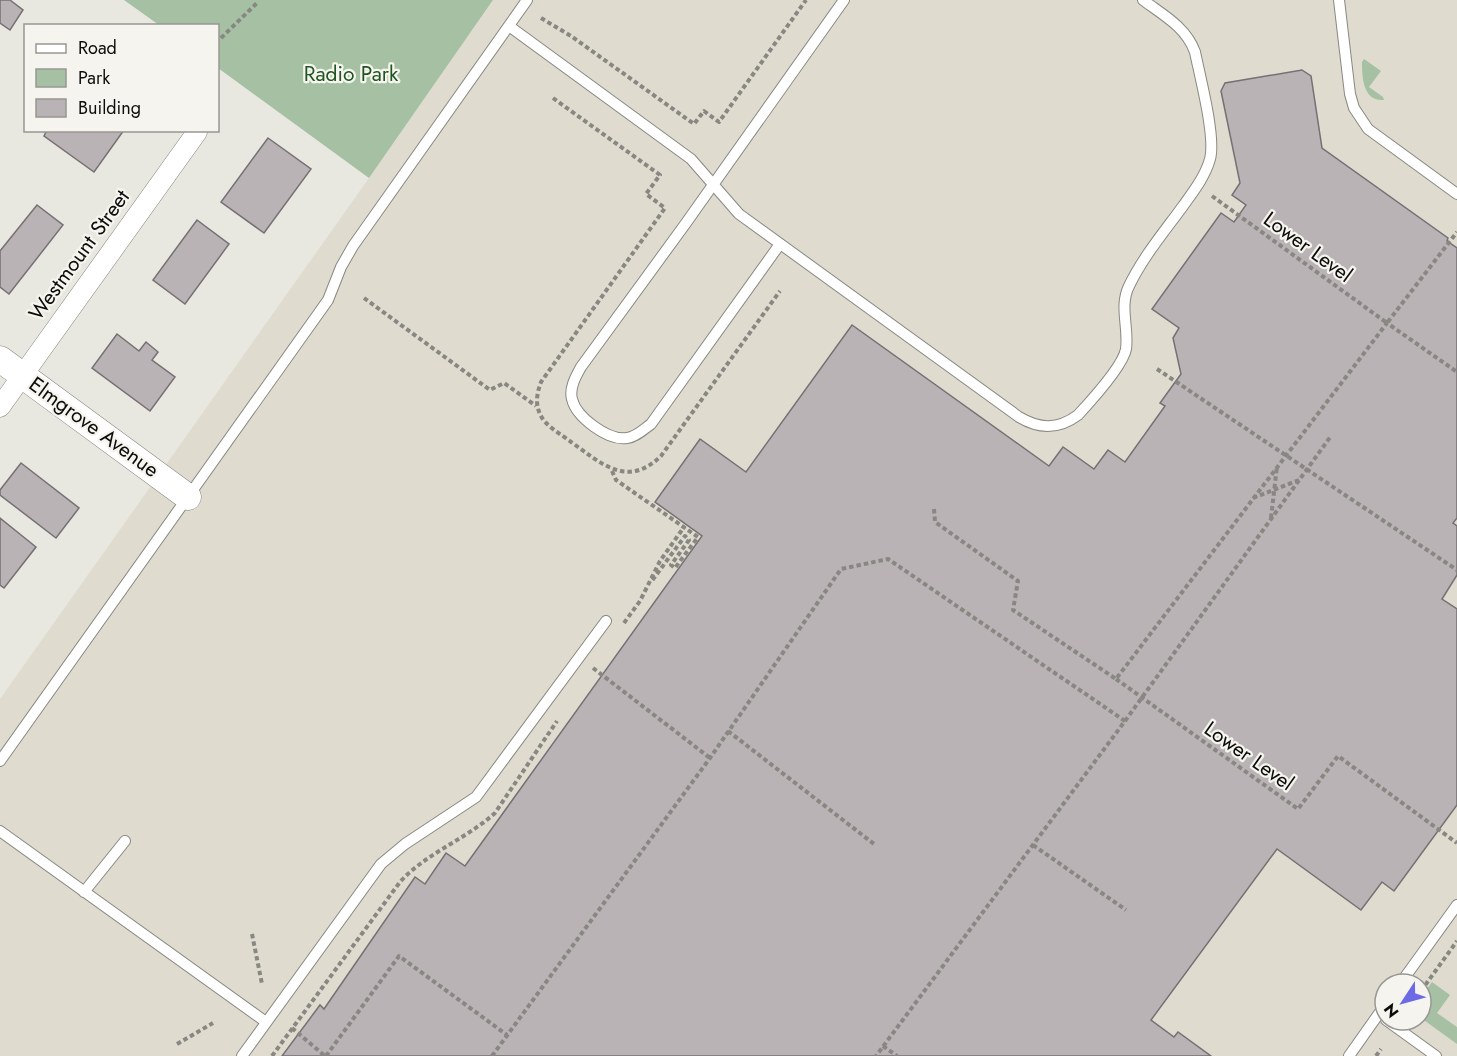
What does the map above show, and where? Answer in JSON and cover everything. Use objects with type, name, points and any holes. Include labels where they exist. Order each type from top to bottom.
[{"type":"street","name":"Westmount Street","points":[[0,407],[197,132]]},
{"type":"street","name":"Elmgrove Avenue","points":[[0,359],[188,496]]},
{"type":"lane","points":[[0,761],[328,300],[353,246],[527,0]]},
{"type":"lane","points":[[780,244],[651,424],[640,433],[627,438],[614,437],[593,426],[579,412],[571,398],[574,381],[581,367],[714,185],[844,0]]},
{"type":"lane","points":[[508,26],[691,159],[739,214],[1019,417],[1031,424],[1044,426],[1069,421],[1086,406],[1121,361],[1126,349],[1124,318],[1128,288],[1196,188],[1206,171],[1210,158],[1212,143],[1195,52],[1190,39],[1182,29],[1143,0]]},
{"type":"lane","points":[[1338,0],[1350,94],[1361,120],[1378,137],[1457,194]]},
{"type":"lane","points":[[242,1056],[381,864],[405,844],[476,797],[606,621]]},
{"type":"lane","points":[[0,831],[266,1022]]},
{"type":"lane","points":[[84,892],[125,841]]},
{"type":"lane","points":[[1409,972],[1457,905]]},
{"type":"lane","points":[[1349,1056],[1373,1028]]},
{"type":"lane","points":[[1406,1032],[1436,1056]]},
{"type":"path","points":[[541,18],[571,36],[694,124],[704,111],[719,122],[806,0]]},
{"type":"path","points":[[221,38],[258,2]]},
{"type":"path","points":[[541,382],[665,208],[646,194],[660,175],[553,98]]},
{"type":"path","name":"Lower Level","points":[[1211,196],[1457,372]]},
{"type":"path","points":[[1116,679],[1457,232]]},
{"type":"path","points":[[661,456],[780,291]]},
{"type":"path","points":[[364,298],[490,390],[504,383],[537,406]]},
{"type":"path","points":[[1157,369],[1457,570]]},
{"type":"path","points":[[876,1056],[1125,721],[1331,436]]},
{"type":"path","points":[[1271,519],[1277,465]]},
{"type":"path","points":[[612,470],[616,480],[684,527],[698,537],[675,568],[672,565],[689,540],[685,536],[647,587],[660,561],[684,527]]},
{"type":"path","points":[[1252,499],[1300,479]]},
{"type":"path","name":"Lower Level","points":[[934,509],[935,522],[1018,581],[1013,610],[1116,679],[1298,809],[1338,756],[1457,843]]},
{"type":"path","points":[[492,1056],[710,758],[841,570],[888,560],[1125,721]]},
{"type":"path","points":[[593,668],[710,758]]},
{"type":"path","points":[[728,731],[874,844]]},
{"type":"path","points":[[1033,845],[1126,910]]},
{"type":"path","points":[[252,934],[262,984]]},
{"type":"path","points":[[1433,974],[1457,941]]},
{"type":"path","points":[[292,1028],[326,1056],[399,956],[507,1035]]},
{"type":"path","points":[[177,1044],[213,1023]]},
{"type":"path","points":[[883,1046],[897,1056]]},
{"type":"path","points":[[1376,1056],[1381,1049]]},
{"type":"shaded area","points":[[493,0],[1457,0],[1457,1056],[0,1056],[0,699]]},
{"type":"green space","name":"Radio Park","points":[[124,0],[493,0],[369,178],[219,69],[219,24],[158,24]]},
{"type":"green space","points":[[1364,59],[1381,71],[1369,87],[1384,100],[1372,97],[1365,87],[1362,68]]},
{"type":"green space","points":[[1433,983],[1450,995],[1437,1013],[1457,1027],[1457,1044],[1433,1027]]},
{"type":"building","points":[[0,0],[10,0],[23,10],[10,30],[0,23]]},
{"type":"building","points":[[1302,70],[1311,76],[1322,148],[1448,238],[1447,241],[1457,248],[1457,518],[1453,523],[1457,526],[1457,575],[1442,599],[1457,609],[1457,805],[1394,891],[1382,882],[1361,910],[1277,849],[1151,1020],[1174,1037],[1178,1032],[1211,1056],[282,1056],[320,1005],[324,1009],[415,877],[425,884],[446,853],[465,866],[702,536],[655,502],[700,439],[746,472],[852,325],[1049,466],[1063,447],[1094,469],[1108,450],[1125,462],[1165,406],[1160,403],[1181,374],[1173,338],[1179,328],[1152,309],[1221,213],[1234,222],[1246,205],[1232,195],[1240,183],[1221,91],[1225,83]]},
{"type":"building","points":[[46,132],[123,132],[94,172],[44,136]]},
{"type":"building","points":[[268,138],[311,169],[264,233],[221,202]]},
{"type":"building","points":[[37,205],[63,225],[9,294],[0,287],[0,251]]},
{"type":"building","points":[[197,220],[229,244],[185,304],[153,280]]},
{"type":"building","points":[[117,334],[139,351],[146,342],[158,352],[152,360],[175,377],[150,411],[92,368]]},
{"type":"building","points":[[21,463],[79,508],[56,538],[0,495],[0,490]]},
{"type":"building","points":[[0,518],[36,547],[4,588],[0,585]]}]
